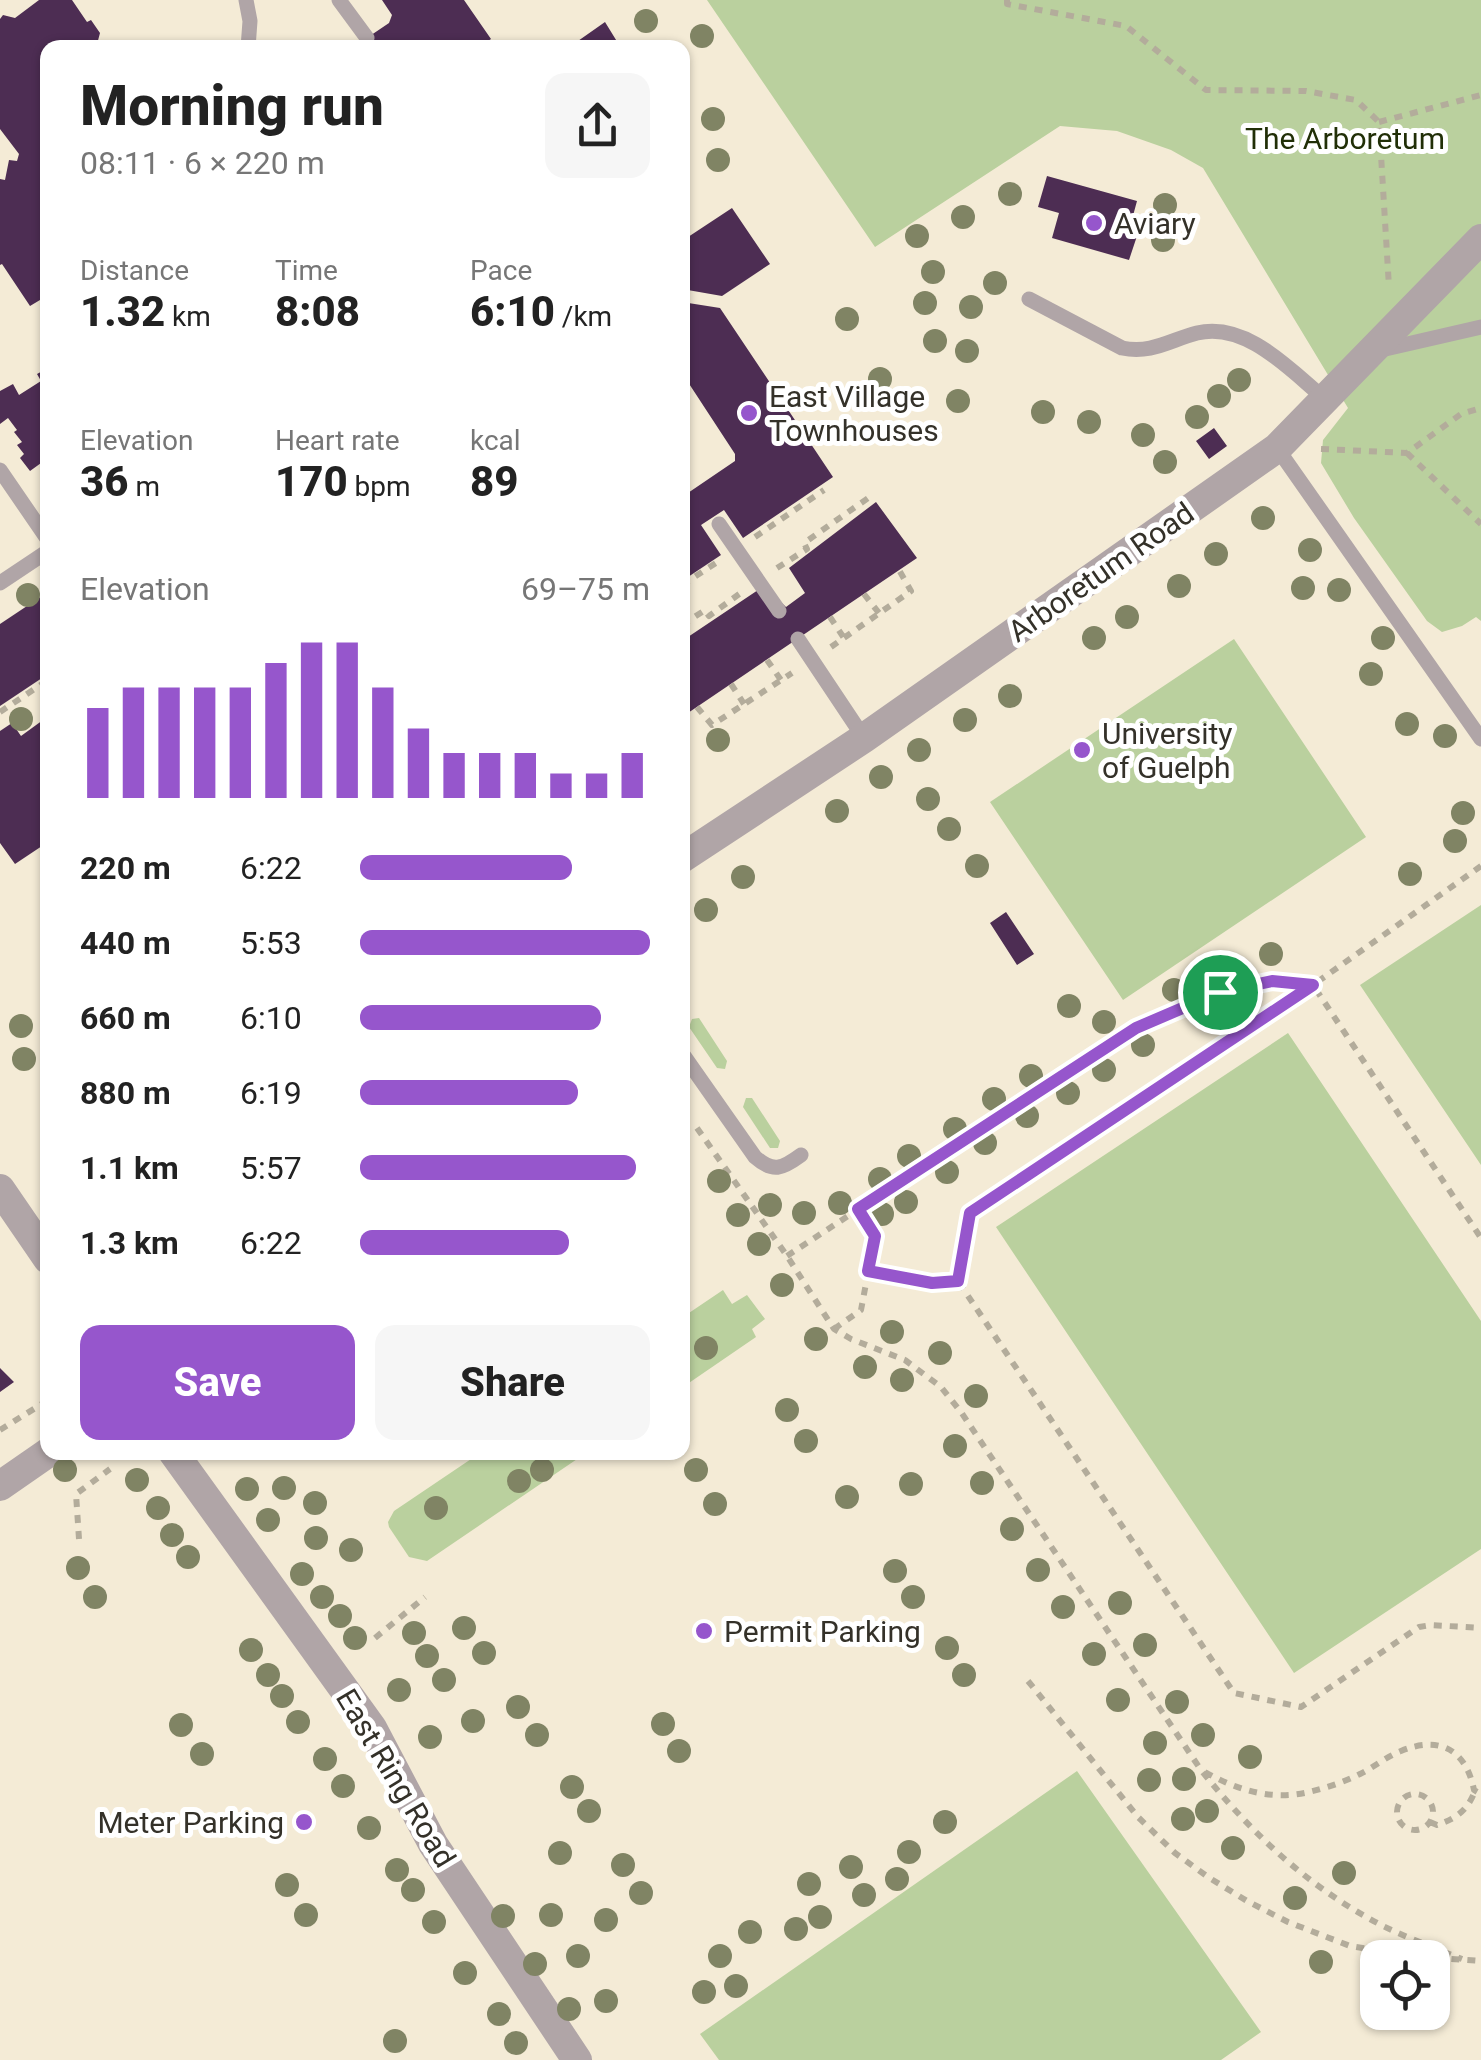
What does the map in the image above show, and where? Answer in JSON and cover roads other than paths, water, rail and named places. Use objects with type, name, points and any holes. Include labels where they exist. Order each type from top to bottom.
[{"type":"street","name":"Arboretum Road","points":[[690,853],[864,738],[1277,448],[1481,239]]},
{"type":"street","points":[[0,1190],[40,1248]]},
{"type":"street","points":[[0,1486],[40,1459]]},
{"type":"street","name":"East Ring Road","points":[[179,1460],[372,1728],[433,1844],[577,2060]]},
{"type":"lane","points":[[246,0],[249,40]]},
{"type":"lane","points":[[339,0],[367,38]]},
{"type":"lane","points":[[1029,299],[1122,348],[1133,350],[1214,330],[1232,332],[1266,351],[1324,398]]},
{"type":"lane","points":[[1367,353],[1481,328]]},
{"type":"lane","points":[[1277,448],[1481,739]]},
{"type":"lane","points":[[0,470],[40,528]]},
{"type":"lane","points":[[719,524],[779,611]]},
{"type":"lane","points":[[0,583],[40,556]]},
{"type":"lane","points":[[798,639],[864,738]]},
{"type":"lane","points":[[690,1064],[765,1166],[787,1165],[801,1155]]},
{"type":"place","name":"Aviary","points":[[1094,223]]},
{"type":"place","name":"East Village Townhouses","points":[[749,413]]},
{"type":"place","name":"University of Guelph","points":[[1082,750]]},
{"type":"place","name":"Permit Parking","points":[[704,1631]]},
{"type":"place","name":"Meter Parking","points":[[304,1822]]},
{"type":"park label","name":"The Arboretum","points":[[1345,138]]}]
